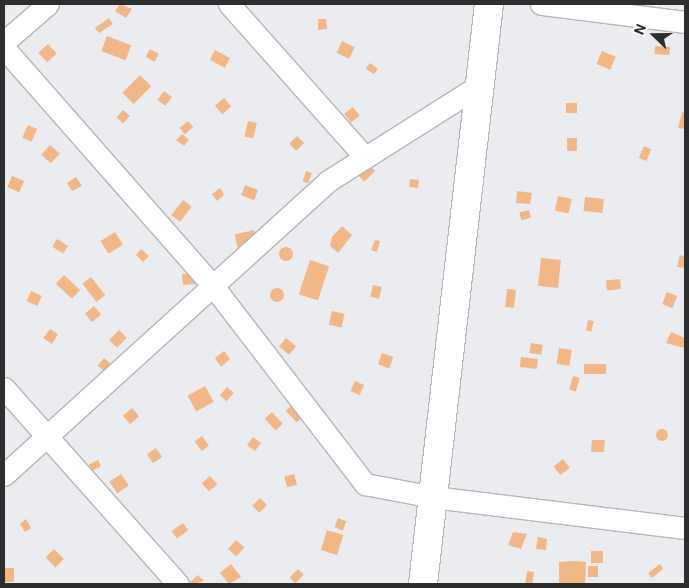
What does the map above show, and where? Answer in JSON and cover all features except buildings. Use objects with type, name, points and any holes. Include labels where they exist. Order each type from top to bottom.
[{"type":"street","points":[[4,42],[48,4]]},
{"type":"street","points":[[229,4],[365,158]]},
{"type":"street","points":[[423,584],[489,4]]},
{"type":"street","points":[[541,4],[685,22]]},
{"type":"street","points":[[4,48],[213,286],[365,484],[433,497],[685,528]]},
{"type":"street","points":[[4,475],[328,181],[480,85]]},
{"type":"street","points":[[4,388],[48,435],[178,584]]}]
